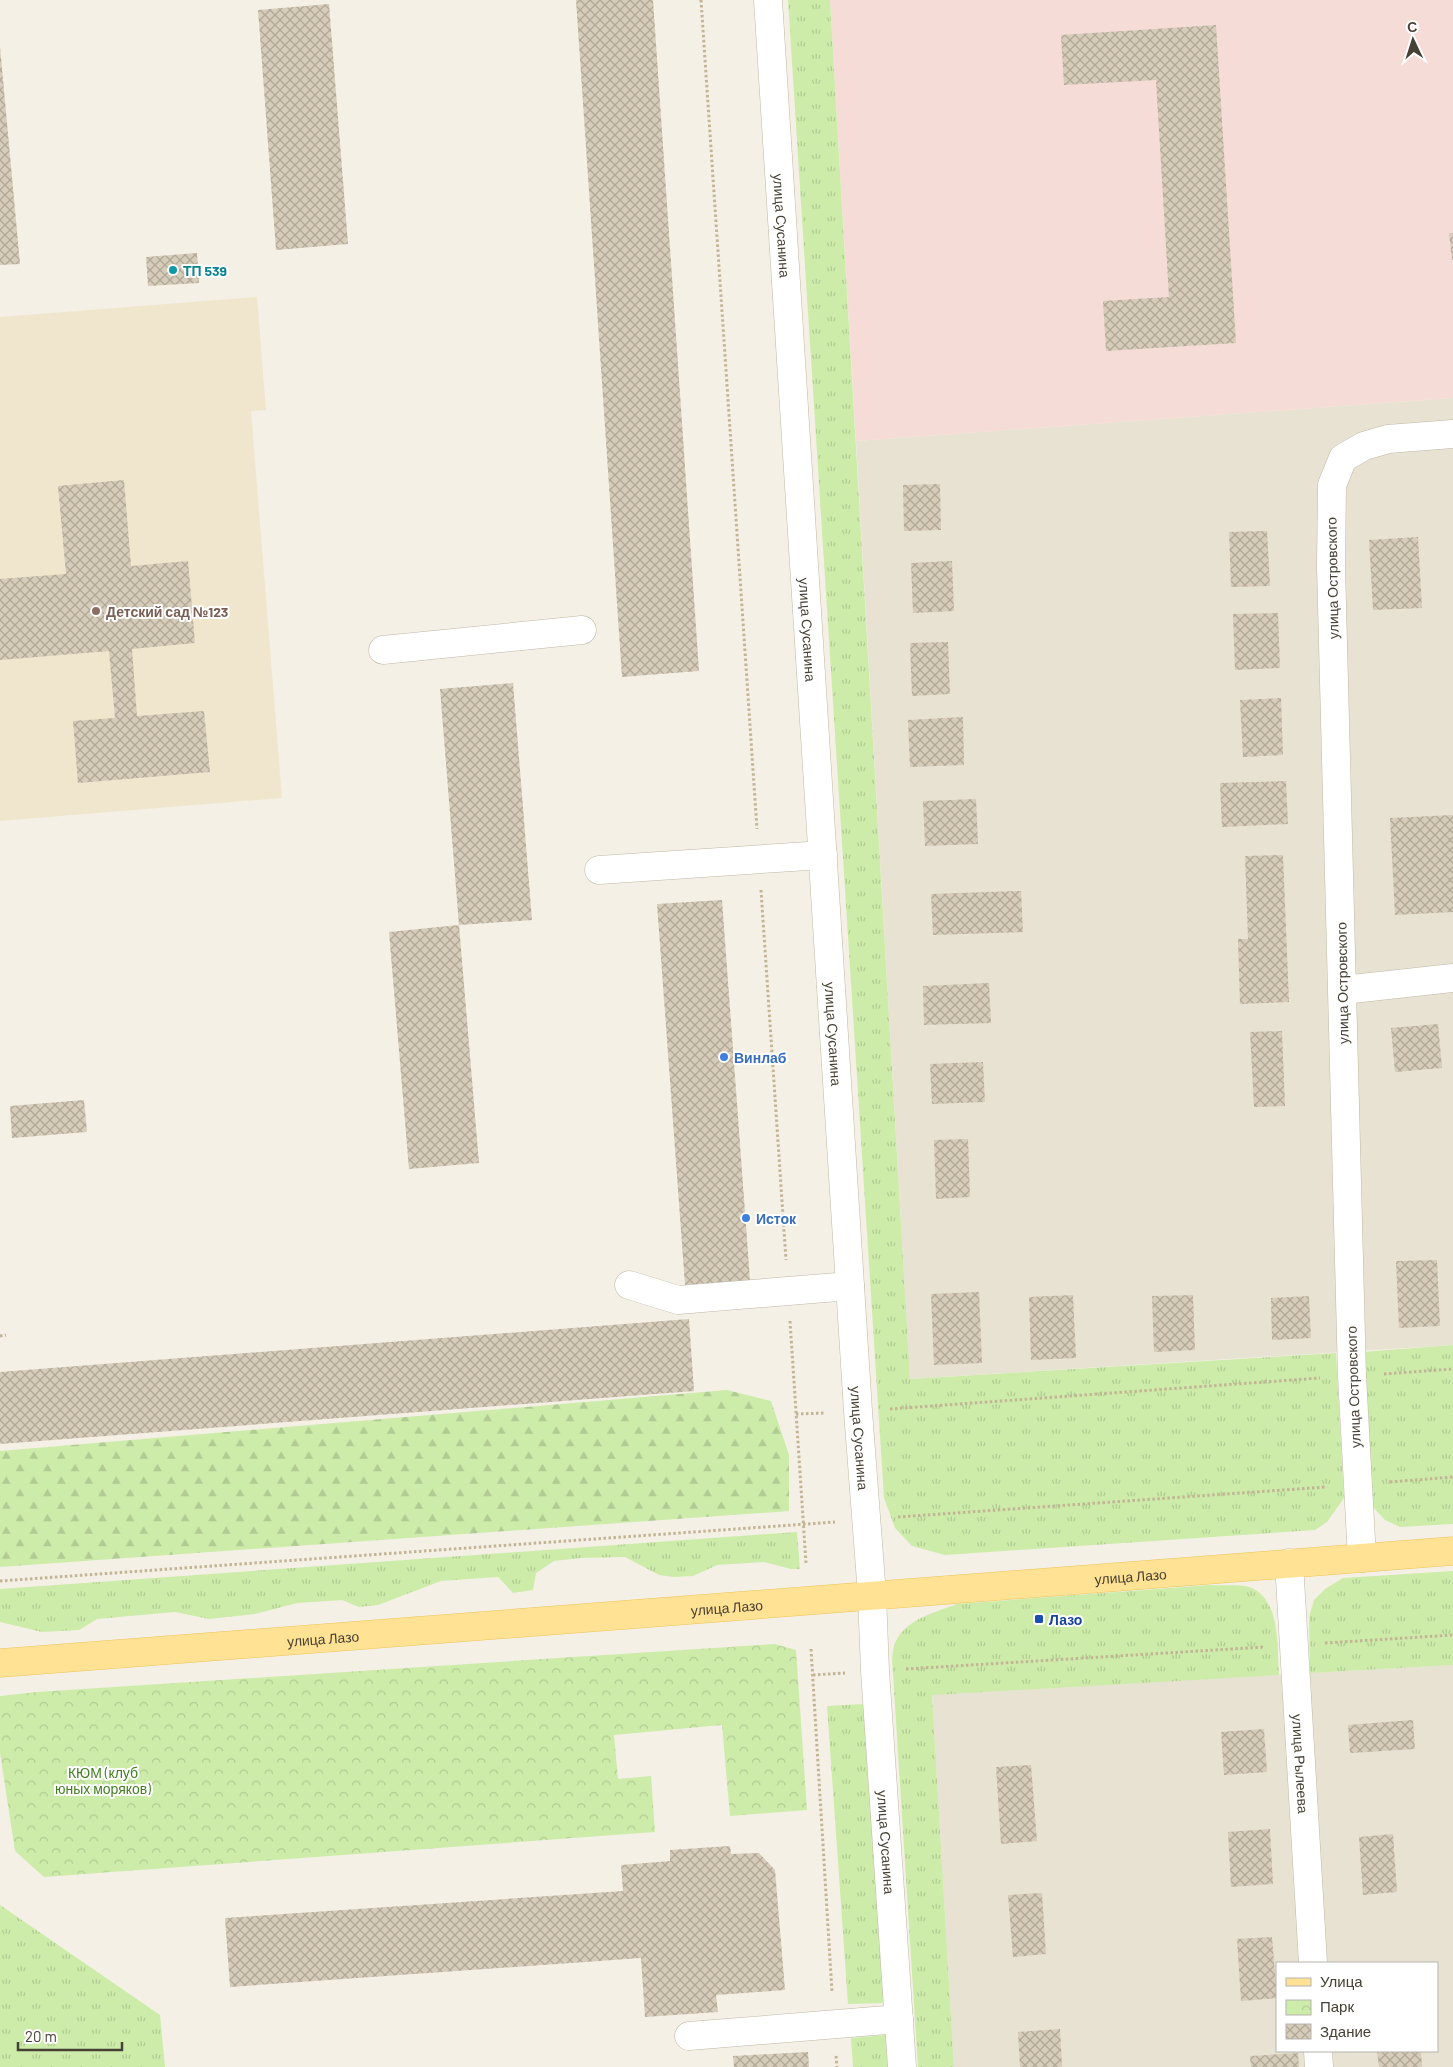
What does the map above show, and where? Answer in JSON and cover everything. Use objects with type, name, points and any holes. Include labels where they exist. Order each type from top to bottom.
[{"type":"main road","name":"улица Лазо","points":[[0,1663],[1453,1551]]},
{"type":"street","name":"улица Сусанина","points":[[768,0],[865,1520],[872,1596],[875,1671],[902,2067]]},
{"type":"street","name":"улица Островского","points":[[1362,1558],[1352,1376],[1331,566],[1332,485],[1343,458],[1364,446],[1388,439],[1453,434]]},
{"type":"street","points":[[383,650],[582,630]]},
{"type":"street","points":[[599,870],[822,854]]},
{"type":"street","points":[[1343,990],[1453,978]]},
{"type":"street","points":[[629,1285],[678,1300],[850,1286]]},
{"type":"street","name":"улица Рылеева","points":[[1290,1563],[1313,1962]]},
{"type":"street","points":[[689,2036],[899,2019]]},
{"type":"street","points":[[1318,2052],[1319,2067]]},
{"type":"path","points":[[701,0],[806,1563]]},
{"type":"path","points":[[0,1336],[6,1335]]},
{"type":"path","points":[[796,1414],[1453,1369]]},
{"type":"path","points":[[0,1581],[1453,1477]]},
{"type":"path","points":[[813,1675],[1453,1635]]},
{"type":"path","points":[[811,1649],[837,2067]]},
{"type":"shaded area","points":[[830,0],[1453,0],[1453,398],[856,441]]},
{"type":"shaded area","points":[[257,297],[266,410],[251,411],[282,798],[0,821],[0,317]]},
{"type":"shaded area","points":[[1453,398],[1453,1345],[910,1379],[856,441]]},
{"type":"shaded area","points":[[1453,1665],[1453,2067],[954,2067],[932,1694]]},
{"type":"green space","points":[[788,0],[830,0],[910,1379],[1336,1353],[1344,1498],[1327,1522],[1315,1530],[945,1555],[912,1546],[895,1528],[884,1498]]},
{"type":"green space","points":[[1453,1345],[1453,1524],[1400,1527],[1385,1520],[1372,1506],[1362,1352]]},
{"type":"green space","points":[[727,1390],[771,1401],[789,1455],[789,1511],[0,1567],[0,1451]]},
{"type":"green space","points":[[797,1532],[800,1569],[791,1569],[764,1562],[717,1565],[693,1576],[674,1577],[659,1575],[625,1557],[581,1558],[554,1561],[536,1573],[533,1590],[513,1593],[498,1577],[441,1581],[378,1605],[359,1607],[342,1600],[297,1603],[255,1614],[209,1619],[175,1612],[97,1619],[79,1630],[42,1632],[0,1622],[0,1589]]},
{"type":"green space","points":[[1453,1571],[1453,1665],[1310,1673],[1309,1617],[1314,1600],[1325,1589],[1343,1578]]},
{"type":"green space","points":[[1210,1585],[1249,1587],[1267,1601],[1275,1625],[1279,1675],[932,1695],[954,2067],[918,2067],[892,1668],[893,1651],[898,1638],[911,1624],[929,1614],[957,1604]]},
{"type":"green space","name":"КЮМ (клуб юных моряков)","points":[[775,1644],[796,1650],[807,1810],[730,1816],[722,1725],[614,1735],[618,1779],[651,1776],[655,1832],[44,1877],[15,1851],[0,1753],[0,1696],[37,1692]]},
{"type":"green space","points":[[864,1704],[884,2003],[848,2004],[827,1706]]},
{"type":"green space","points":[[0,1905],[160,2015],[165,2067],[0,2067]]},
{"type":"green space","points":[[886,2035],[889,2067],[853,2067],[851,2038]]},
{"type":"building","points":[[576,0],[653,0],[699,671],[622,677]]},
{"type":"building","points":[[329,4],[348,244],[276,250],[258,10]]},
{"type":"building","points":[[1216,25],[1236,343],[1106,351],[1103,301],[1169,297],[1156,80],[1064,85],[1061,35]]},
{"type":"building","points":[[0,47],[20,264],[0,265]]},
{"type":"building","points":[[1449,233],[1453,233],[1453,260],[1452,260]]},
{"type":"building","name":"ТП 539","points":[[197,253],[199,283],[148,286],[146,257]]},
{"type":"building","name":"Детский сад №123","points":[[124,480],[131,566],[188,561],[195,643],[132,649],[137,716],[204,711],[210,772],[78,783],[73,721],[115,718],[109,651],[0,660],[0,579],[66,574],[58,486]]},
{"type":"building","points":[[940,484],[941,530],[904,531],[903,485]]},
{"type":"building","points":[[1267,531],[1270,586],[1231,587],[1229,532]]},
{"type":"building","points":[[1418,537],[1422,608],[1373,610],[1369,540]]},
{"type":"building","points":[[952,561],[954,611],[913,613],[911,563]]},
{"type":"building","points":[[1278,613],[1280,668],[1235,670],[1233,614]]},
{"type":"building","points":[[948,642],[950,694],[912,696],[910,643]]},
{"type":"building","points":[[513,683],[532,920],[459,925],[440,689]]},
{"type":"building","points":[[1281,698],[1283,755],[1243,757],[1240,700]]},
{"type":"building","points":[[963,717],[964,765],[910,767],[908,720]]},
{"type":"building","points":[[1286,781],[1288,824],[1222,827],[1220,783]]},
{"type":"building","points":[[976,799],[978,844],[925,846],[923,801]]},
{"type":"building","points":[[1453,815],[1453,912],[1395,915],[1390,818]]},
{"type":"building","points":[[1283,855],[1289,1002],[1240,1004],[1238,939],[1248,939],[1245,856]]},
{"type":"building","points":[[1021,891],[1023,932],[933,935],[931,894]]},
{"type":"building","points":[[722,900],[750,1280],[685,1285],[657,904]]},
{"type":"building","points":[[459,925],[479,1163],[409,1169],[389,932]]},
{"type":"building","points":[[989,983],[991,1023],[924,1025],[923,986]]},
{"type":"building","points":[[1438,1024],[1442,1068],[1395,1072],[1391,1028]]},
{"type":"building","points":[[1282,1031],[1285,1106],[1254,1107],[1250,1032]]},
{"type":"building","points":[[983,1062],[985,1102],[932,1104],[930,1064]]},
{"type":"building","points":[[84,1100],[87,1132],[12,1138],[10,1106]]},
{"type":"building","points":[[968,1139],[970,1197],[936,1199],[934,1140]]},
{"type":"building","points":[[1437,1260],[1440,1326],[1399,1328],[1396,1261]]},
{"type":"building","points":[[979,1292],[982,1363],[934,1365],[931,1294]]},
{"type":"building","points":[[1073,1295],[1076,1358],[1031,1360],[1029,1297]]},
{"type":"building","points":[[1193,1295],[1195,1350],[1154,1352],[1152,1296]]},
{"type":"building","points":[[1309,1296],[1311,1338],[1272,1340],[1271,1298]]},
{"type":"building","points":[[689,1319],[694,1391],[0,1444],[0,1372]]},
{"type":"building","points":[[1413,1720],[1415,1749],[1350,1753],[1348,1725]]},
{"type":"building","points":[[1264,1729],[1267,1772],[1224,1775],[1221,1732]]},
{"type":"building","points":[[1031,1765],[1037,1841],[1001,1844],[996,1767]]},
{"type":"building","points":[[1270,1829],[1273,1884],[1231,1887],[1228,1832]]},
{"type":"building","points":[[1393,1834],[1397,1892],[1363,1895],[1359,1837]]},
{"type":"building","points":[[730,1846],[731,1854],[759,1853],[775,1870],[785,1990],[716,1995],[718,2012],[645,2017],[641,1958],[230,1987],[225,1918],[623,1891],[621,1865],[670,1861],[670,1850]]},
{"type":"building","points":[[1042,1893],[1046,1954],[1013,1957],[1008,1895]]},
{"type":"building","points":[[1272,1937],[1276,1998],[1241,2001],[1237,1939]]},
{"type":"building","points":[[1060,2029],[1062,2067],[1020,2067],[1018,2032]]},
{"type":"building","points":[[808,2052],[809,2067],[734,2067],[733,2056]]},
{"type":"building","points":[[1377,2052],[1421,2052],[1422,2067],[1379,2067]]},
{"type":"building","points":[[1298,2053],[1299,2067],[1251,2067],[1250,2056]]},
{"type":"place","name":"ТП 539","points":[[173,270]]},
{"type":"place","name":"Детский сад №123","points":[[96,611]]},
{"type":"place","name":"Винлаб","points":[[724,1057]]},
{"type":"place","name":"Исток","points":[[746,1218]]},
{"type":"place","name":"Лазо","points":[[1039,1619]]}]
